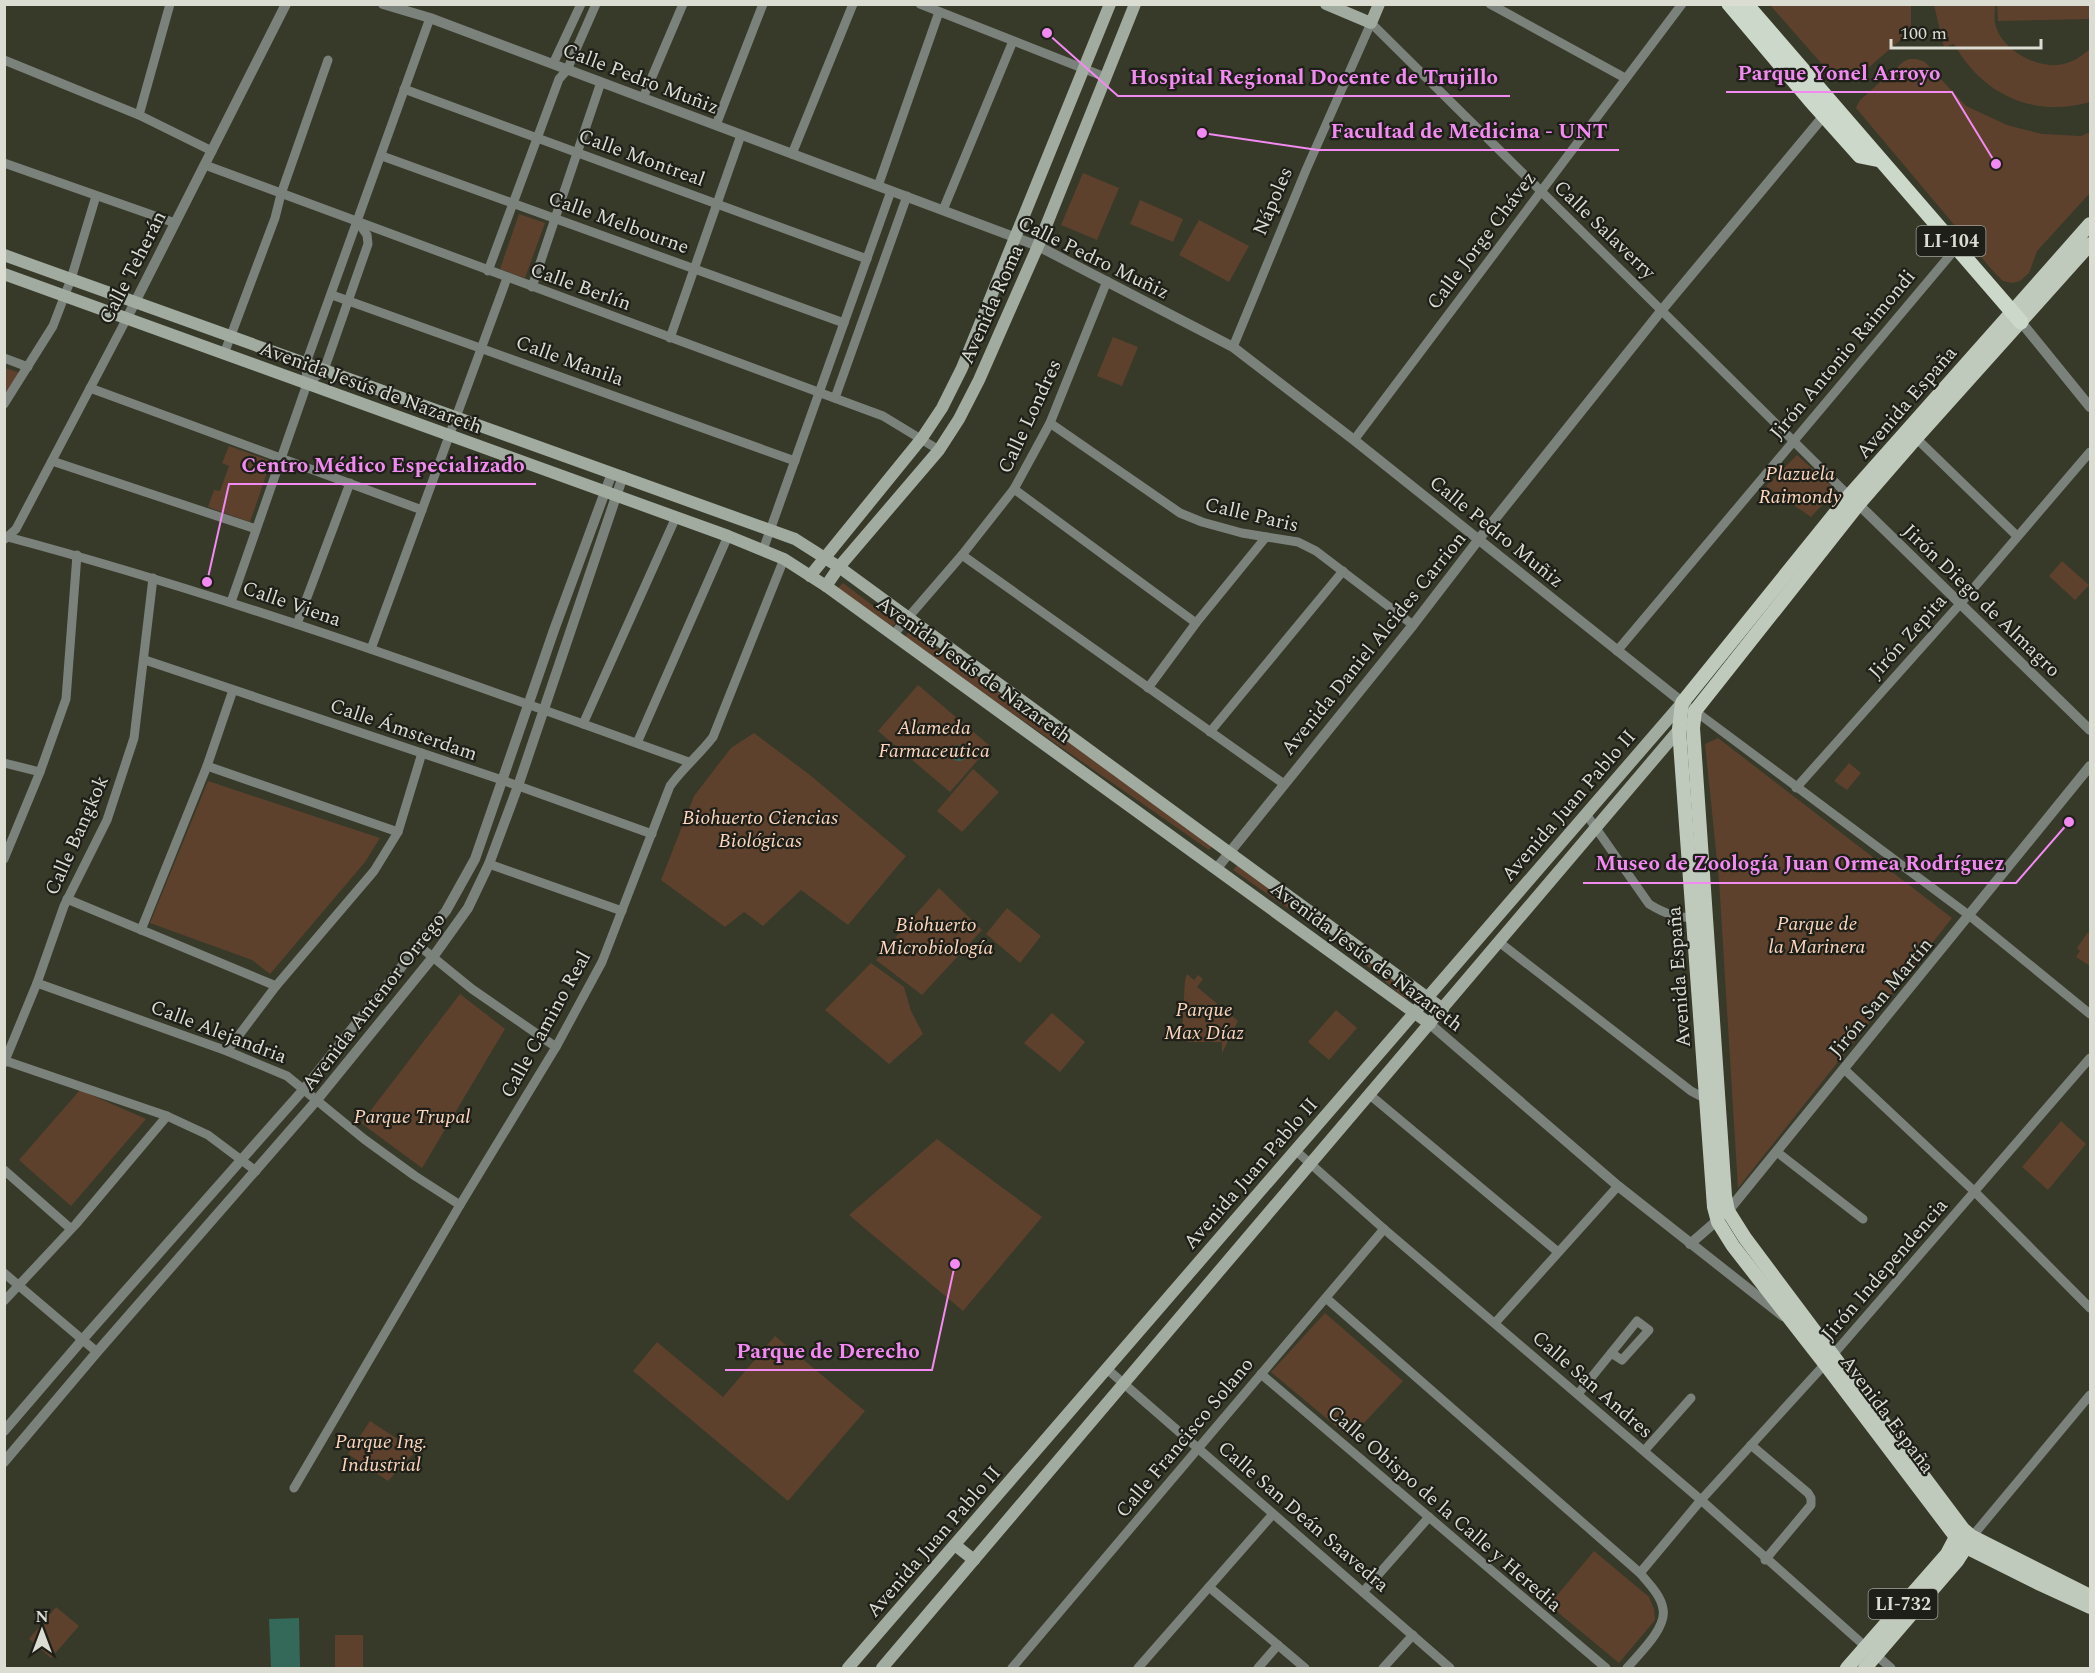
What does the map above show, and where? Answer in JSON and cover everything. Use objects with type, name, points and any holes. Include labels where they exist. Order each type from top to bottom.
[{"type":"highway","name":"LI-104","points":[[1730,4],[1828,111]]},
{"type":"highway","name":"LI-104","points":[[1746,4],[1860,156],[1880,160],[2016,317]]},
{"type":"main road","name":"Avenida Roma","points":[[810,576],[922,438],[942,408],[962,368],[1110,4]]},
{"type":"main road","name":"Avenida Roma","points":[[826,586],[839,567],[939,450],[959,419],[979,380],[1038,246],[1135,4]]},
{"type":"main road","name":"Calle Salaverry","points":[[1326,4],[1371,23]]},
{"type":"main road","name":"Nápoles","points":[[1371,23],[1379,4]]},
{"type":"main road","name":"Avenida España","points":[[1829,1359],[1794,1324],[1733,1246],[1718,1222],[1714,1208],[1706,1099],[1699,918],[1693,747],[1695,711],[1854,501],[1916,438],[2091,224]]},
{"type":"main road","name":"Avenida España","points":[[1964,1540],[1963,1529],[1829,1359],[1744,1238],[1728,1211],[1679,729],[1682,703],[1854,501],[2016,317],[2091,244]]},
{"type":"main road","name":"Avenida Jesús de Nazareth","points":[[4,255],[795,539],[825,557],[908,617],[1443,1009]]},
{"type":"main road","name":"Avenida Jesús de Nazareth","points":[[4,274],[728,536],[783,559],[826,586],[1430,1024]]},
{"type":"main road","points":[[561,477],[568,457]]},
{"type":"main road","name":"Avenida Juan Pablo II","points":[[848,1668],[1682,703]]},
{"type":"main road","name":"Avenida Juan Pablo II","points":[[882,1668],[1695,711]]},
{"type":"main road","points":[[1552,852],[1565,864]]},
{"type":"main road","name":"Avenida España","points":[[1964,1540],[2091,1596]]},
{"type":"main road","name":"Avenida España","points":[[1964,1540],[2091,1607]]},
{"type":"main road","name":"LI-732","points":[[1847,1668],[1871,1651],[1947,1554],[1964,1540]]},
{"type":"main road","points":[[955,1545],[974,1560]]},
{"type":"main road","name":"LI-732","points":[[1865,1668],[1871,1651]]},
{"type":"street","points":[[139,115],[171,4]]},
{"type":"street","name":"Calle Teherán","points":[[5,538],[16,529],[127,318],[286,4]]},
{"type":"street","name":"Calle Pedro Muñiz","points":[[384,4],[397,6],[430,18],[1038,246],[1233,346],[1695,711]]},
{"type":"street","points":[[553,64],[581,4]]},
{"type":"street","points":[[488,270],[559,79],[567,70],[596,4]]},
{"type":"street","points":[[643,98],[682,4]]},
{"type":"street","points":[[716,125],[763,4]]},
{"type":"street","points":[[792,154],[853,4]]},
{"type":"street","points":[[920,4],[1105,77]]},
{"type":"street","points":[[1490,4],[1625,78]]},
{"type":"street","name":"Calle Jorge Chávez","points":[[1354,440],[1682,4]]},
{"type":"street","points":[[878,186],[939,12]]},
{"type":"street","points":[[231,602],[307,384],[306,363],[430,18]]},
{"type":"street","name":"Calle Salaverry","points":[[1371,23],[1854,501]]},
{"type":"street","name":"Nápoles","points":[[1233,346],[1306,170],[1371,23]]},
{"type":"street","points":[[943,210],[1013,41]]},
{"type":"street","points":[[4,60],[139,115],[212,151]]},
{"type":"street","points":[[225,354],[328,60]]},
{"type":"street","points":[[532,287],[601,82]]},
{"type":"street","name":"Calle Montreal","points":[[404,89],[867,259]]},
{"type":"street","name":"Avenida Daniel Alcides Carrion","points":[[1216,868],[1413,625],[1661,311],[1828,111]]},
{"type":"street","points":[[670,338],[741,135]]},
{"type":"street","name":"Calle Melbourne","points":[[382,156],[844,323]]},
{"type":"street","points":[[4,163],[175,223]]},
{"type":"street","name":"Calle Berlín","points":[[205,165],[883,416],[939,450]]},
{"type":"street","points":[[763,550],[891,191]]},
{"type":"street","points":[[4,404],[53,326],[71,279],[96,196]]},
{"type":"street","points":[[835,398],[907,196]]},
{"type":"street","points":[[307,384],[324,370],[368,244],[367,235],[358,222]]},
{"type":"street","name":"Jirón Antonio Raimondi","points":[[1617,651],[1957,247]]},
{"type":"street","points":[[371,649],[507,278]]},
{"type":"street","name":"Calle Londres","points":[[893,635],[962,555],[1014,489],[1050,423],[1107,281]]},
{"type":"street","name":"Calle Manila","points":[[332,295],[795,461]]},
{"type":"street","points":[[2016,317],[2091,407]]},
{"type":"street","points":[[4,358],[28,367]]},
{"type":"street","points":[[90,388],[422,510]]},
{"type":"street","name":"Calle Paris","points":[[1050,423],[1180,513],[1202,522],[1242,533],[1298,542],[1316,551],[1413,625]]},
{"type":"street","points":[[1916,438],[2017,536]]},
{"type":"street","name":"Jirón Zepita","points":[[1796,788],[2091,452]]},
{"type":"street","points":[[51,461],[256,529]]},
{"type":"street","name":"Avenida Antenor Orrego","points":[[4,1431],[83,1339],[244,1160],[304,1089],[446,911],[475,859],[554,630],[618,474]]},
{"type":"street","points":[[297,624],[350,483]]},
{"type":"street","points":[[1014,489],[1196,623]]},
{"type":"street","name":"Avenida Antenor Orrego","points":[[4,1462],[316,1101],[433,957],[468,908],[489,864],[518,786],[569,636],[610,495]]},
{"type":"street","name":"Jirón Diego de Almagro","points":[[1854,501],[2091,730]]},
{"type":"street","points":[[583,724],[676,517]]},
{"type":"street","points":[[637,743],[728,536]]},
{"type":"street","points":[[1148,688],[1196,623],[1266,537]]},
{"type":"street","name":"Calle Viena","points":[[5,538],[77,555],[231,602],[690,762]]},
{"type":"street","points":[[4,859],[7,844],[40,772],[66,699],[77,555]]},
{"type":"street","points":[[962,555],[1284,784]]},
{"type":"street","name":"Calle Camino Real","points":[[294,1488],[460,1205],[556,1047],[602,962],[670,786],[713,738],[783,559]]},
{"type":"street","points":[[1210,732],[1342,571]]},
{"type":"street","name":"Calle Bangkok","points":[[5,1062],[37,983],[67,899],[107,819],[134,738],[153,578]]},
{"type":"street","points":[[554,630],[569,636]]},
{"type":"street","name":"Calle Ámsterdam","points":[[145,660],[502,780],[651,834]]},
{"type":"street","points":[[141,930],[207,766],[233,690]]},
{"type":"street","points":[[1695,711],[1970,916],[2091,1014]]},
{"type":"street","points":[[227,1051],[276,986],[374,872],[398,832],[422,753]]},
{"type":"street","points":[[4,763],[40,772]]},
{"type":"street","points":[[207,766],[398,832]]},
{"type":"street","name":"Jirón San Martín","points":[[1690,1244],[1728,1211],[2091,766]]},
{"type":"street","points":[[1586,814],[1649,904],[1663,913],[1681,918],[1699,918]]},
{"type":"street","points":[[489,864],[622,911]]},
{"type":"street","points":[[67,899],[276,986]]},
{"type":"street","points":[[1499,942],[1691,1091],[1706,1099]]},
{"type":"street","points":[[418,945],[472,989],[556,1047]]},
{"type":"street","name":"Calle Alejandria","points":[[37,983],[227,1051],[287,1076],[316,1101],[415,1176],[460,1205]]},
{"type":"street","name":"Avenida Jesús de Nazareth","points":[[1430,1024],[1618,1186],[1794,1324]]},
{"type":"street","name":"Jirón Independencia","points":[[1640,1573],[1701,1500],[1829,1359],[2091,1058]]},
{"type":"street","points":[[5,1062],[167,1116],[208,1135],[256,1171]]},
{"type":"street","points":[[1844,1069],[1975,1192],[2091,1308]]},
{"type":"street","points":[[1370,1095],[1558,1252]]},
{"type":"street","points":[[4,1301],[71,1229],[167,1116]]},
{"type":"street","name":"Calle San Andres","points":[[1295,1150],[1701,1500],[1766,1560],[1891,1668]]},
{"type":"street","points":[[1777,1152],[1863,1219]]},
{"type":"street","points":[[4,1170],[71,1229]]},
{"type":"street","points":[[1496,1323],[1618,1186]]},
{"type":"street","name":"Calle Francisco Solano","points":[[1012,1668],[1384,1229]]},
{"type":"street","points":[[4,1273],[97,1352]]},
{"type":"street","points":[[1326,1298],[1640,1573],[1654,1590],[1664,1610],[1658,1631],[1627,1668]]},
{"type":"street","points":[[1578,1394],[1611,1353]]},
{"type":"street","name":"Calle San Deán Saavedra","points":[[1107,1369],[1450,1668]]},
{"type":"street","name":"Calle Obispo de la Calle y Heredia","points":[[1262,1374],[1606,1668]]},
{"type":"street","points":[[1964,1540],[2091,1395]]},
{"type":"street","points":[[1644,1451],[1691,1398]]},
{"type":"street","points":[[1751,1445],[1808,1493],[1811,1505],[1766,1560]]},
{"type":"street","points":[[1138,1668],[1273,1514]]},
{"type":"street","points":[[1364,1592],[1429,1517]]},
{"type":"street","points":[[1209,1587],[1305,1668]]},
{"type":"street","points":[[1383,1668],[1413,1635]]},
{"type":"street","points":[[1258,1668],[1278,1646]]},
{"type":"green space","points":[[1770,5],[1911,5],[1911,31],[1853,81],[1835,79]]},
{"type":"green space","points":[[1934,5],[1995,5],[1995,23],[2003,40],[2019,54],[2038,63],[2057,65],[2067,63],[2090,49],[2090,102],[2049,107],[2011,98],[1995,89],[1979,77],[1954,44],[1944,47]]},
{"type":"green space","points":[[1997,5],[2090,5],[2090,19],[1998,21]]},
{"type":"green space","points":[[1909,59],[1925,62],[1966,106],[2007,125],[2042,134],[2081,136],[2090,132],[2090,193],[2037,251],[2029,273],[2020,281],[2012,283],[2003,281],[1993,271],[1856,108],[1860,100]]},
{"type":"green space","points":[[1083,173],[1119,188],[1097,240],[1061,225]]},
{"type":"green space","points":[[1140,200],[1183,219],[1173,242],[1130,224]]},
{"type":"green space","points":[[519,214],[545,223],[525,278],[500,269]]},
{"type":"green space","points":[[1199,220],[1249,246],[1229,282],[1179,255]]},
{"type":"green space","points":[[1113,337],[1138,347],[1122,386],[1097,376]]},
{"type":"green space","points":[[5,368],[21,373],[5,395]]},
{"type":"green space","points":[[229,446],[271,461],[250,522],[208,507],[214,490],[220,491],[229,466],[222,463]]},
{"type":"green space","name":"Plazuela Raimondy","points":[[1797,455],[1836,490],[1811,517],[1766,486]]},
{"type":"green space","points":[[2062,561],[2089,585],[2075,600],[2049,576]]},
{"type":"green space","points":[[843,583],[896,623],[891,628],[838,588]]},
{"type":"green space","points":[[910,630],[1214,844],[1209,850],[904,638]]},
{"type":"green space","name":"Alameda Farmaceutica","points":[[918,685],[990,746],[950,792],[878,731]]},
{"type":"green space","name":"Biohuerto Ciencias Biológicas","points":[[754,733],[810,775],[906,856],[848,925],[801,890],[763,926],[744,912],[725,927],[661,880],[694,796],[731,748]]},
{"type":"green space","name":"Parque de la Marinera","points":[[1718,738],[1952,918],[1738,1188],[1719,880],[1705,744]]},
{"type":"green space","points":[[1849,763],[1861,773],[1847,790],[1834,781]]},
{"type":"green space","points":[[973,769],[999,792],[962,832],[937,811]]},
{"type":"green space","points":[[208,781],[380,838],[365,862],[270,974],[252,960],[150,923]]},
{"type":"green space","points":[[1239,863],[1324,925],[1319,930],[1233,870]]},
{"type":"green space","name":"Biohuerto Microbiología","points":[[939,888],[982,930],[922,995],[876,960]]},
{"type":"green space","points":[[1007,908],[1041,936],[1020,963],[986,934]]},
{"type":"green space","points":[[2088,932],[2090,934],[2090,966],[2076,957],[2080,951],[2077,948]]},
{"type":"green space","points":[[1338,934],[1409,994],[1406,999],[1335,939]]},
{"type":"green space","points":[[871,963],[904,987],[911,1011],[923,1034],[889,1064],[825,1010]]},
{"type":"green space","name":"Parque Max Díaz","points":[[1187,974],[1194,980],[1198,975],[1203,979],[1197,987],[1238,1021],[1222,1053],[1222,1042],[1188,1042],[1182,1031]]},
{"type":"green space","name":"Parque Trupal","points":[[460,994],[505,1029],[422,1168],[361,1123]]},
{"type":"green space","points":[[1336,1010],[1357,1028],[1329,1060],[1308,1042]]},
{"type":"green space","points":[[1052,1013],[1085,1042],[1060,1072],[1024,1043]]},
{"type":"green space","points":[[80,1090],[146,1119],[71,1206],[19,1160]]},
{"type":"green space","points":[[2061,1121],[2086,1144],[2048,1190],[2022,1167]]},
{"type":"green space","points":[[937,1139],[1042,1217],[963,1311],[849,1215]]},
{"type":"green space","points":[[1325,1313],[1403,1381],[1350,1438],[1271,1372]]},
{"type":"green space","points":[[775,1336],[865,1411],[788,1501],[633,1371],[657,1342],[723,1397]]},
{"type":"green space","name":"Parque Ing. Industrial","points":[[370,1421],[416,1451],[388,1481],[348,1454]]},
{"type":"green space","points":[[1594,1551],[1649,1597],[1654,1609],[1655,1620],[1619,1663],[1549,1605]]},
{"type":"green space","points":[[56,1607],[79,1626],[51,1658],[29,1639]]},
{"type":"green space","points":[[335,1635],[363,1635],[363,1668],[335,1668]]},
{"type":"water","points":[[959,745],[965,747],[967,753],[965,759],[959,761],[953,759],[951,753],[953,747]]},
{"type":"water","points":[[299,1618],[300,1667],[271,1668],[269,1619]]},
{"type":"place","name":"Hospital Regional Docente de Trujillo","points":[[1047,33]]},
{"type":"place","name":"Facultad de Medicina - UNT","points":[[1202,133]]},
{"type":"place","name":"Parque Yonel Arroyo","points":[[1996,164]]},
{"type":"place","name":"Centro Médico Especializado","points":[[207,582]]},
{"type":"place","name":"Museo de Zoología Juan Ormea Rodríguez","points":[[2069,822]]},
{"type":"place","name":"Parque de Derecho","points":[[955,1264]]}]
